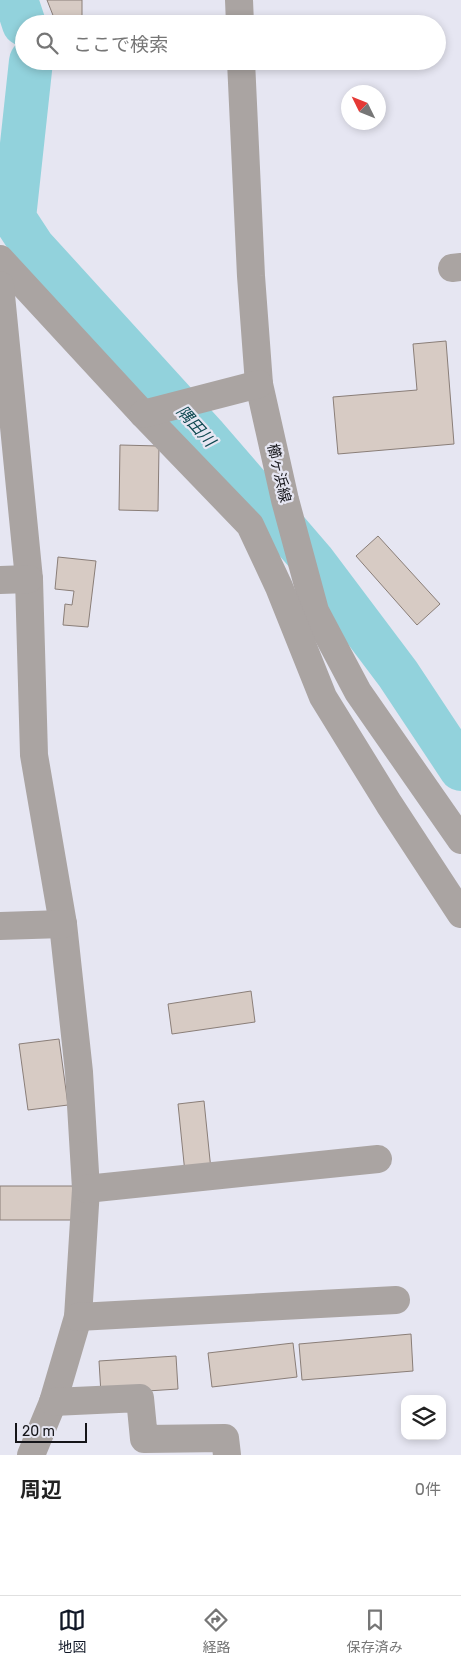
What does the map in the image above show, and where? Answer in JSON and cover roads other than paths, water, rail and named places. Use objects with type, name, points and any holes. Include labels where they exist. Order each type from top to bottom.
[{"type":"street","points":[[239,0],[240,15]]},
{"type":"street","name":"櫛ヶ浜線","points":[[241,70],[251,276],[259,384],[285,500],[315,612],[358,692],[461,840]]},
{"type":"street","points":[[0,259],[143,414],[250,525],[279,587],[323,697],[389,804],[461,914]]},
{"type":"street","points":[[0,285],[29,579],[34,755],[64,924],[79,1072],[86,1189],[78,1317],[53,1402],[31,1455]]},
{"type":"street","points":[[143,414],[259,384]]},
{"type":"street","points":[[0,580],[29,579]]},
{"type":"street","points":[[0,926],[64,924]]},
{"type":"street","points":[[86,1189],[378,1159]]},
{"type":"street","points":[[78,1317],[396,1300]]},
{"type":"street","points":[[53,1402],[140,1398],[144,1439],[225,1438],[227,1455]]},
{"type":"waterway","name":"隅田川","points":[[16,0],[21,15]]},
{"type":"waterway","name":"隅田川","points":[[30,70],[14,218],[33,247],[206,437],[313,561],[398,674],[461,769]]}]
